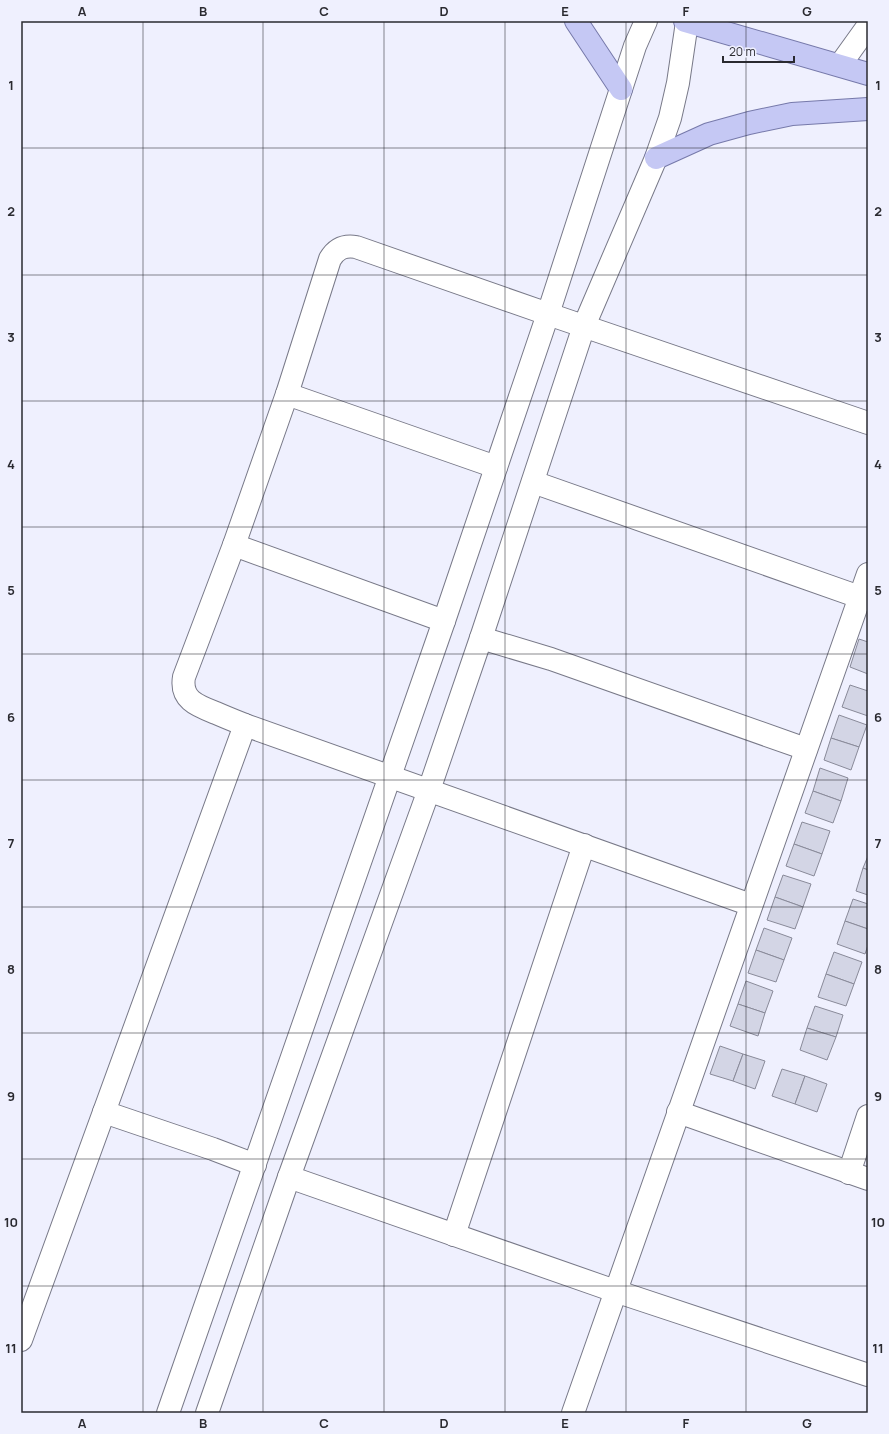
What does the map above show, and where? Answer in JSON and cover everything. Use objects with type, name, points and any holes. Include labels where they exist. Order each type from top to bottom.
[{"type":"main road","points":[[576,21],[621,89]]},
{"type":"main road","points":[[686,21],[868,74]]},
{"type":"main road","points":[[656,158],[709,134],[749,123],[792,114],[868,109]]},
{"type":"street","points":[[168,1413],[444,620],[548,314],[635,46],[646,21]]},
{"type":"street","points":[[207,1413],[289,1177],[429,790],[584,326],[656,158],[670,118],[678,83],[686,21]]},
{"type":"street","points":[[840,66],[868,26]]},
{"type":"street","points":[[752,905],[245,725],[198,706],[187,696],[184,689],[184,677],[234,545],[287,394],[330,259],[336,251],[345,246],[356,247],[868,423]]},
{"type":"street","points":[[287,394],[496,467]]},
{"type":"street","points":[[533,482],[864,598]]},
{"type":"street","points":[[234,545],[444,620]]},
{"type":"street","points":[[573,1413],[806,749],[864,598],[868,574]]},
{"type":"street","points":[[481,638],[551,658],[806,749]]},
{"type":"street","points":[[21,1340],[245,725]]},
{"type":"street","points":[[454,1234],[584,845]]},
{"type":"street","points":[[104,1112],[255,1165]]},
{"type":"street","points":[[678,1112],[859,1176],[868,1116]]},
{"type":"street","points":[[289,1177],[616,1291],[868,1375]]},
{"type":"building","points":[[859,639],[868,642],[868,674],[850,667]]},
{"type":"building","points":[[850,685],[868,691],[868,716],[842,707]]},
{"type":"building","points":[[839,715],[867,725],[859,747],[831,738]]},
{"type":"building","points":[[831,738],[859,747],[851,770],[824,760]]},
{"type":"building","points":[[820,768],[848,778],[841,801],[813,791]]},
{"type":"building","points":[[813,791],[841,801],[833,823],[805,813]]},
{"type":"building","points":[[802,822],[830,831],[822,854],[794,844]]},
{"type":"building","points":[[794,844],[822,854],[814,876],[786,866]]},
{"type":"building","points":[[868,856],[868,870],[863,868]]},
{"type":"building","points":[[863,868],[868,870],[868,895],[856,891]]},
{"type":"building","points":[[783,875],[811,884],[803,907],[775,897]]},
{"type":"building","points":[[775,897],[803,907],[795,929],[767,920]]},
{"type":"building","points":[[853,899],[868,904],[868,929],[845,921]]},
{"type":"building","points":[[845,921],[868,929],[868,945],[865,954],[837,944]]},
{"type":"building","points":[[764,928],[792,938],[784,960],[756,950]]},
{"type":"building","points":[[756,950],[784,960],[776,982],[748,973]]},
{"type":"building","points":[[834,952],[862,962],[854,984],[826,974]]},
{"type":"building","points":[[826,974],[854,984],[846,1006],[818,997]]},
{"type":"building","points":[[746,981],[773,991],[765,1013],[738,1004]]},
{"type":"building","points":[[738,1004],[765,1013],[758,1036],[730,1026]]},
{"type":"building","points":[[815,1006],[843,1015],[836,1037],[807,1028]]},
{"type":"building","points":[[807,1028],[836,1037],[827,1060],[800,1050]]},
{"type":"building","points":[[720,1046],[743,1054],[733,1081],[710,1074]]},
{"type":"building","points":[[743,1054],[765,1061],[755,1089],[733,1081]]},
{"type":"building","points":[[782,1069],[805,1076],[795,1104],[772,1096]]},
{"type":"building","points":[[805,1076],[827,1084],[817,1112],[795,1104]]}]
